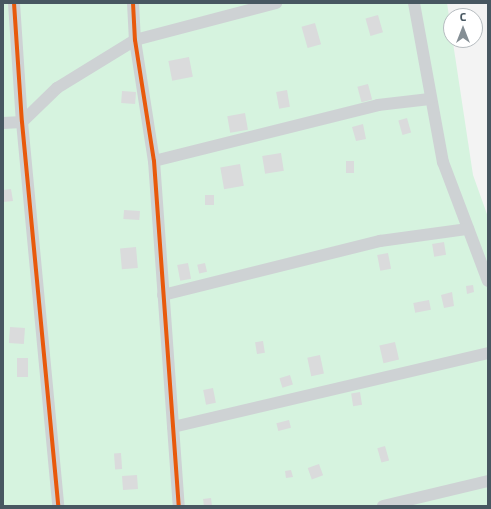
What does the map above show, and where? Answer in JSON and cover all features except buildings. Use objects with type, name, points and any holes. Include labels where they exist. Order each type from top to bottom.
[{"type":"street","points":[[14,3],[22,122],[58,506]]},
{"type":"street","points":[[133,3],[135,40],[154,161],[179,506]]},
{"type":"street","points":[[3,123],[22,122],[57,88],[135,40],[276,3]]},
{"type":"street","points":[[414,3],[430,99],[443,162],[488,281]]},
{"type":"street","points":[[154,161],[378,105],[430,99]]},
{"type":"street","points":[[164,296],[380,241],[468,229]]},
{"type":"street","points":[[173,427],[488,352]]},
{"type":"street","points":[[383,506],[488,481]]},
{"type":"green space","points":[[3,3],[447,3],[448,8],[443,8],[443,48],[454,48],[473,175],[488,217],[488,506],[3,506]]},
{"type":"cycle path","points":[[14,3],[22,122],[58,506]]},
{"type":"cycle path","points":[[133,3],[135,40],[154,161],[179,506]]}]
